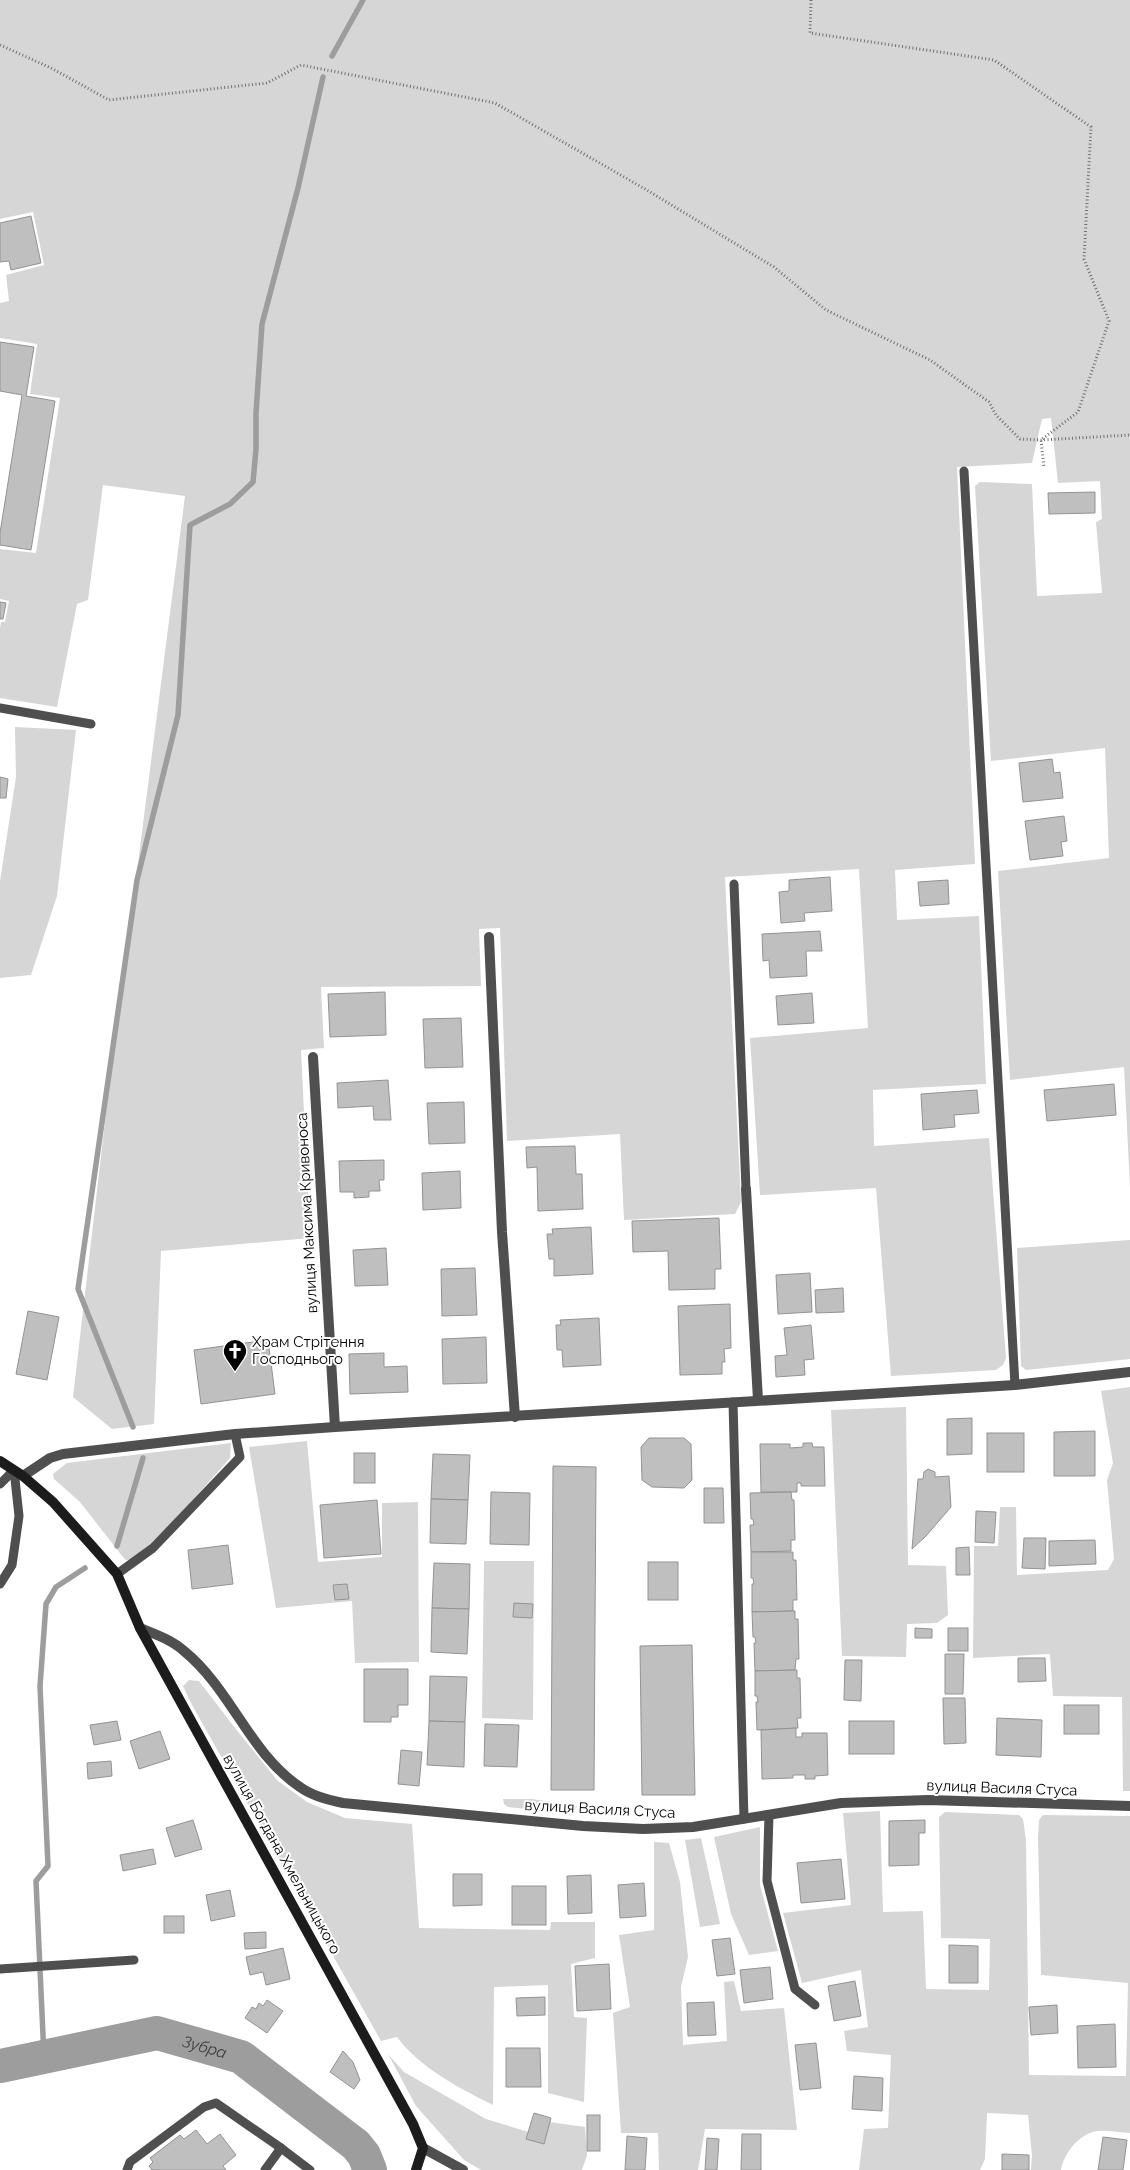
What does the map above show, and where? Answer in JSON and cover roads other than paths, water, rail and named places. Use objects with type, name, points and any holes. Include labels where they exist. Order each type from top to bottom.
[{"type":"main road","name":"вулиця Богдана Хмельницького","points":[[0,1461],[19,1473],[53,1502],[117,1574],[140,1628],[413,2124],[423,2148]]},
{"type":"main road","points":[[416,2170],[423,2148]]},
{"type":"street","points":[[489,937],[502,1232],[515,1417]]},
{"type":"street","name":"вулиця Максима Кривоноса","points":[[312,1057],[335,1427]]},
{"type":"street","points":[[746,1188],[758,1400]]},
{"type":"street","points":[[19,1473],[63,1454],[236,1434],[1015,1385],[1130,1372]]},
{"type":"street","name":"вулиця Василя Стуса","points":[[140,1628],[169,1640],[184,1651],[213,1680],[273,1764],[301,1788],[323,1798],[343,1804],[583,1826],[643,1829],[693,1827],[841,1803],[928,1800],[1130,1806]]},
{"type":"street","points":[[423,2148],[463,2170]]},
{"type":"lane","points":[[964,471],[1015,1385]]},
{"type":"lane","points":[[0,708],[91,724]]},
{"type":"lane","points":[[734,884],[746,1188]]},
{"type":"lane","points":[[733,1402],[744,1819]]},
{"type":"lane","points":[[117,1574],[153,1548],[240,1457],[236,1434]]},
{"type":"lane","points":[[0,1484],[19,1473]]},
{"type":"lane","points":[[0,1584],[12,1565],[19,1516],[19,1473]]},
{"type":"lane","points":[[769,1815],[767,1881],[795,1989],[815,2005]]},
{"type":"lane","points":[[0,1969],[134,1960]]},
{"type":"lane","points":[[127,2170],[130,2162],[204,2107],[216,2103],[310,2170]]},
{"type":"lane","points":[[265,2170],[281,2148]]},
{"type":"waterway","points":[[332,56],[363,0]]},
{"type":"waterway","points":[[133,1427],[78,1289],[137,880],[178,715],[190,525],[230,504],[253,482],[262,324],[298,188],[323,77]]},
{"type":"waterway","points":[[117,1546],[143,1458]]},
{"type":"waterway","points":[[44,2057],[36,1881],[48,1866],[40,1686],[46,1604],[56,1587],[85,1568]]},
{"type":"waterway","name":"Зубра","points":[[0,2066],[157,2033],[241,2057],[356,2145],[364,2155],[370,2170]]},
{"type":"place","name":"Храм Стрітення Господнього","points":[[235,1372]]}]
